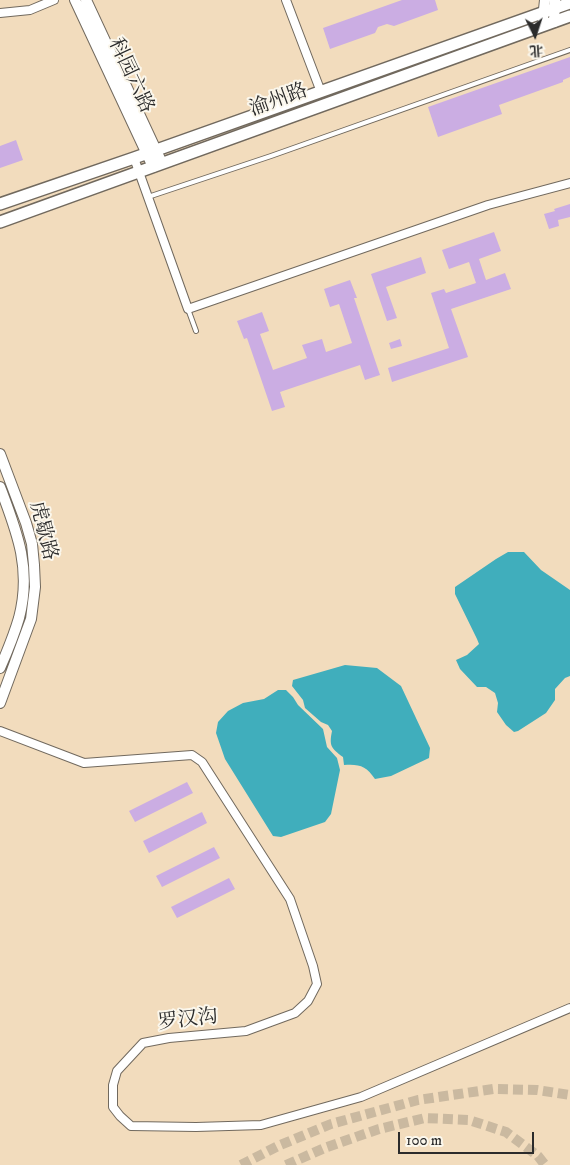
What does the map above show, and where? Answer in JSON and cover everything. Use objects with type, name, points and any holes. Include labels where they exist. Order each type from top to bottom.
[{"type":"main road","name":"科园六路","points":[[75,0],[152,152]]},
{"type":"main road","name":"科园六路","points":[[86,0],[157,165]]},
{"type":"main road","points":[[545,0],[551,7],[548,24]]},
{"type":"main road","name":"渝州路","points":[[0,204],[321,92],[551,7],[570,3]]},
{"type":"main road","name":"渝州路","points":[[0,222],[570,16]]},
{"type":"main road","name":"虎歇路","points":[[0,454],[32,544],[35,587],[31,619],[0,703]]},
{"type":"main road","name":"虎歇路","points":[[0,487],[20,546],[24,584],[19,616],[0,668]]},
{"type":"street","points":[[0,13],[30,10],[54,0]]},
{"type":"street","points":[[286,0],[321,92]]},
{"type":"street","points":[[134,158],[188,309],[488,205],[570,183]]},
{"type":"street","name":"罗汉沟","points":[[0,731],[84,763],[192,755],[202,762],[290,899],[313,966],[316,984],[308,1001],[295,1013],[246,1031],[169,1038],[143,1043],[117,1071],[113,1085],[114,1107],[120,1116],[131,1126],[261,1125],[361,1097],[570,1008]]},
{"type":"lane","points":[[148,197],[570,50]]},
{"type":"lane","points":[[188,309],[196,331]]},
{"type":"water","points":[[508,552],[524,552],[541,570],[570,590],[570,676],[565,678],[555,689],[555,700],[546,713],[514,732],[506,725],[497,712],[498,703],[495,693],[486,687],[477,687],[460,669],[456,660],[467,655],[479,644],[455,594],[455,587]]},
{"type":"water","points":[[345,665],[377,668],[401,686],[430,748],[429,758],[391,776],[375,779],[369,771],[362,767],[344,765],[343,757],[332,746],[332,731],[328,725],[321,722],[305,708],[303,700],[292,686],[293,680]]},
{"type":"water","points":[[278,690],[286,690],[298,705],[323,729],[327,747],[337,758],[340,770],[331,814],[325,822],[281,837],[273,836],[225,759],[216,733],[218,722],[228,711],[243,703],[264,699]]},
{"type":"building","points":[[402,0],[435,0],[438,10],[394,26],[387,24],[378,27],[375,33],[330,49],[323,28]]},
{"type":"building","points":[[570,57],[570,77],[563,80],[563,82],[499,105],[502,114],[438,137],[428,107]]},
{"type":"building","points":[[16,140],[23,160],[0,168],[0,146]]},
{"type":"building","points":[[570,204],[570,217],[558,220],[559,226],[549,229],[544,214]]},
{"type":"building","points":[[494,232],[501,251],[479,259],[486,280],[505,273],[511,289],[451,309],[468,357],[392,382],[388,368],[449,348],[431,293],[444,289],[446,293],[476,283],[469,262],[449,269],[442,250]]},
{"type":"building","points":[[421,257],[426,273],[386,287],[397,318],[387,321],[371,274]]},
{"type":"building","points":[[350,280],[357,298],[354,298],[380,375],[365,380],[360,365],[280,392],[285,407],[272,411],[247,338],[244,339],[237,321],[262,312],[269,331],[260,334],[273,370],[307,358],[302,345],[322,339],[326,352],[352,343],[339,304],[330,307],[324,289]]},
{"type":"building","points":[[400,339],[402,346],[391,349],[389,343]]},
{"type":"building","points":[[187,782],[193,793],[135,822],[129,811]]},
{"type":"building","points":[[202,812],[207,823],[149,853],[143,841]]},
{"type":"building","points":[[214,847],[220,858],[162,887],[156,876]]},
{"type":"building","points":[[229,878],[235,889],[177,918],[171,907]]},
{"type":"tunnel","points":[[241,1165],[278,1146],[331,1124],[418,1100],[493,1089],[537,1090],[570,1095]]},
{"type":"tunnel","points":[[286,1165],[327,1147],[379,1129],[425,1118],[469,1120],[506,1132],[538,1156],[545,1165]]}]
